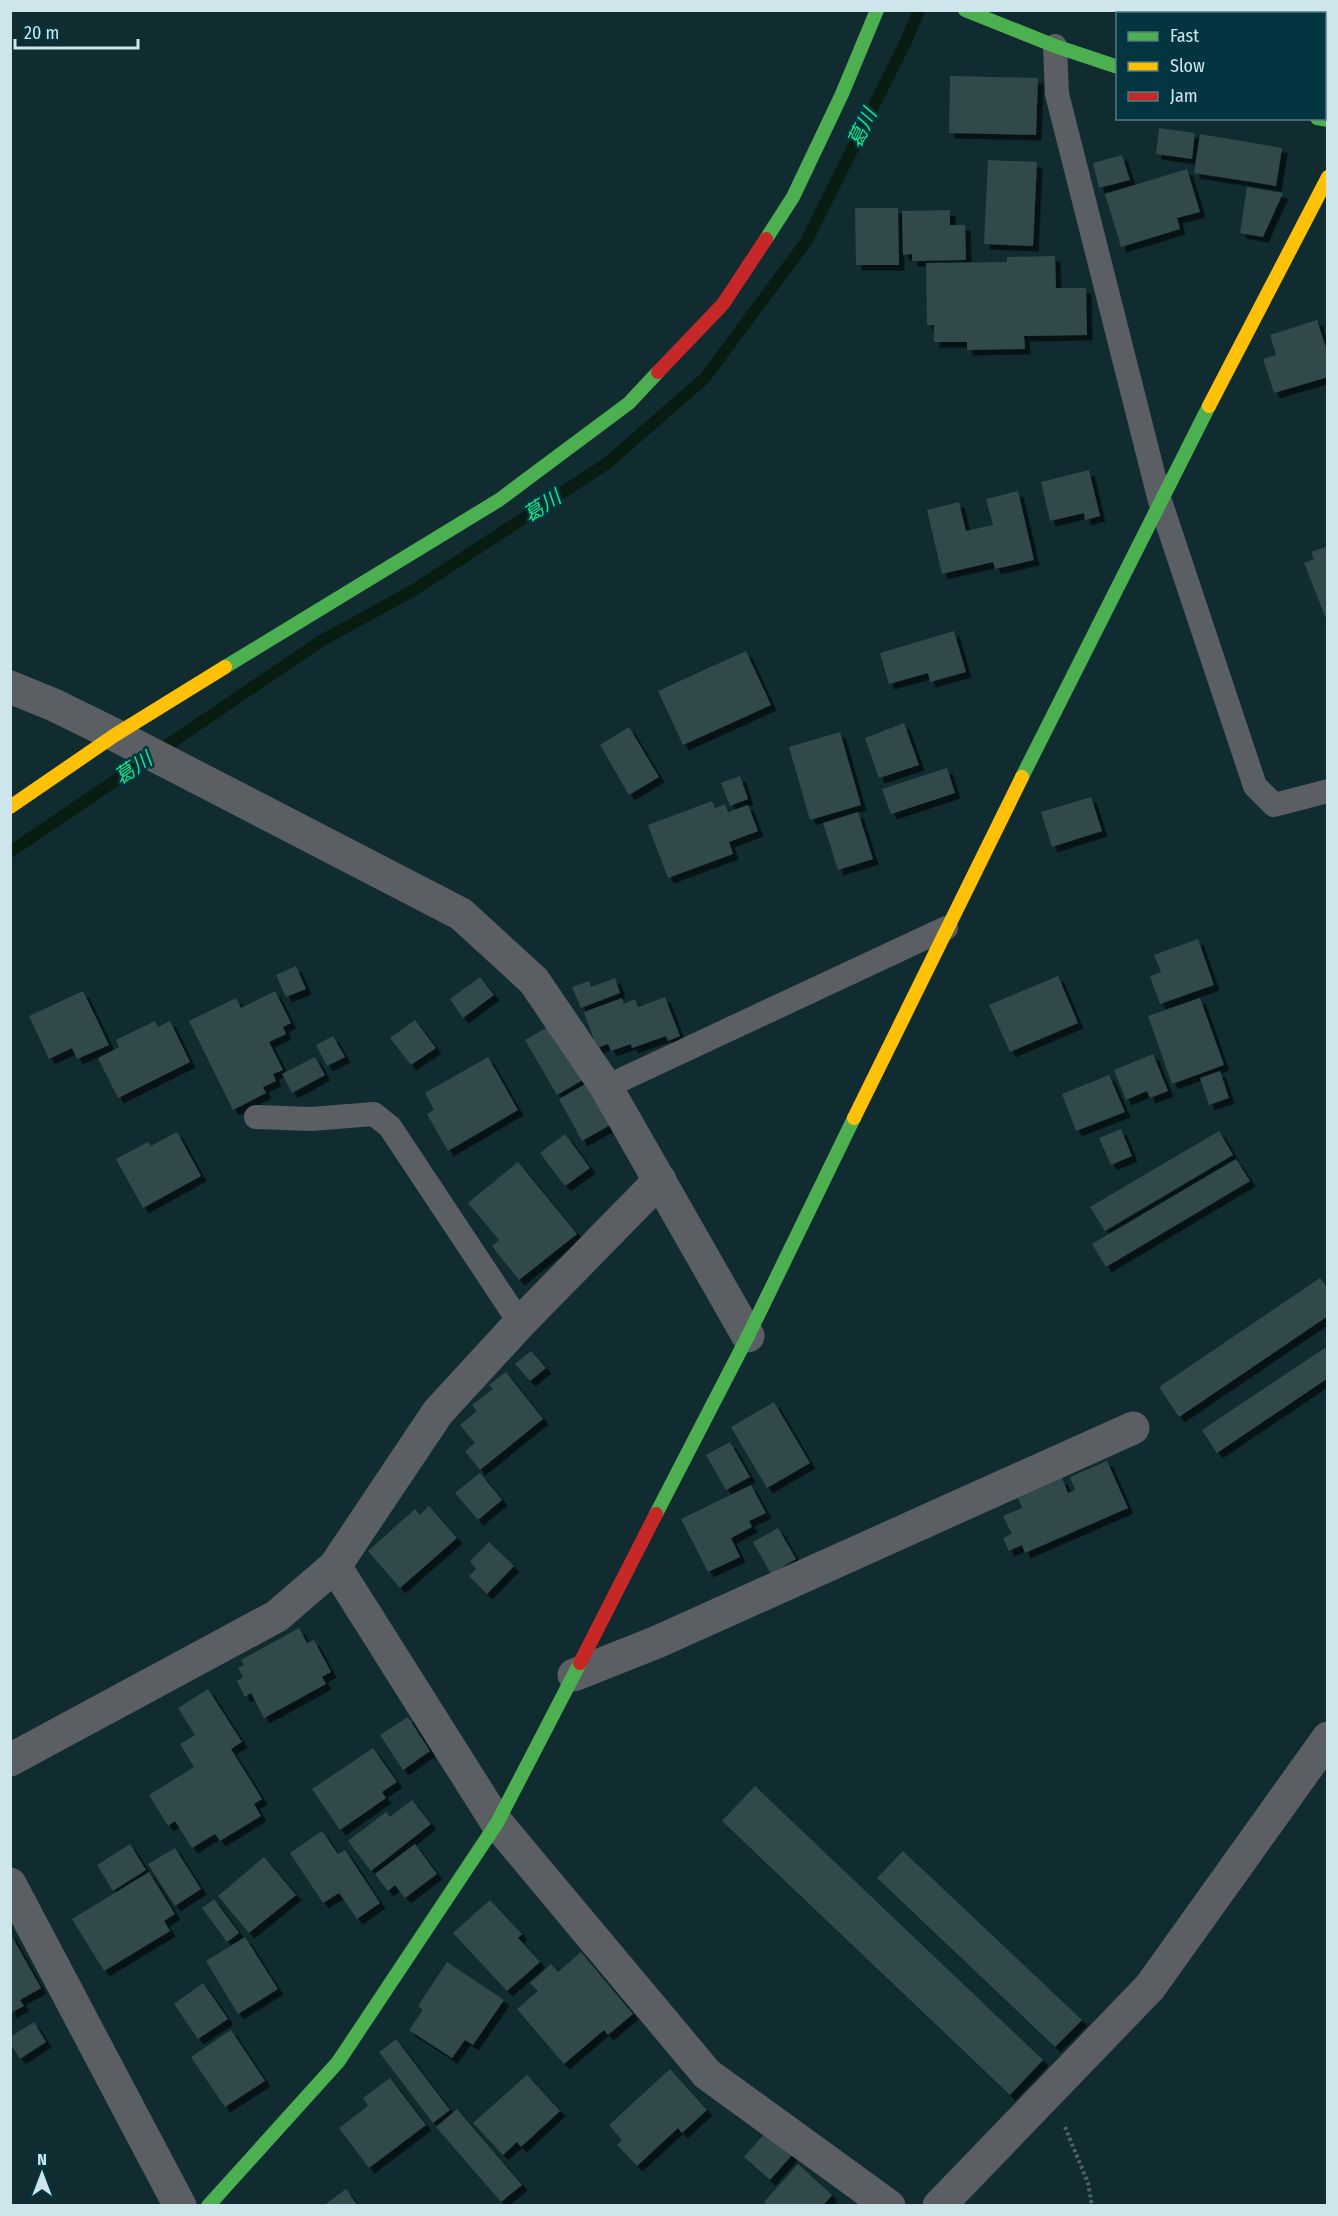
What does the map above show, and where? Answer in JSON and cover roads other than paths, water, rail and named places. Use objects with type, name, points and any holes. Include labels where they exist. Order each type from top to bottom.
[{"type":"street","points":[[10,807],[115,735],[500,500],[629,403],[723,304],[793,197],[842,94],[877,10]]},
{"type":"street","points":[[965,10],[1055,46],[1115,64]]},
{"type":"street","points":[[208,2205],[338,2062],[497,1823],[748,1336],[946,928],[1160,501],[1328,177]]},
{"type":"street","points":[[10,687],[54,705],[115,735],[461,914],[534,981],[606,1087],[748,1336]]},
{"type":"street","points":[[10,1760],[277,1616],[335,1566],[438,1412],[520,1323],[660,1180]]},
{"type":"street","points":[[574,1675],[657,1642],[1133,1428]]},
{"type":"street","points":[[335,1566],[497,1823],[707,2074],[889,2205]]},
{"type":"street","points":[[939,2205],[1149,1987],[1328,1738]]},
{"type":"street","points":[[10,1884],[180,2205]]},
{"type":"lane","points":[[1055,46],[1057,94],[1160,501],[1255,786],[1274,805],[1328,791]]},
{"type":"lane","points":[[606,1087],[946,928]]},
{"type":"lane","points":[[256,1117],[311,1119],[374,1114],[390,1127],[520,1323]]},
{"type":"waterway","name":"葛川","points":[[10,852],[321,641],[414,590],[606,464],[704,379],[806,242],[908,37],[919,10]]}]
